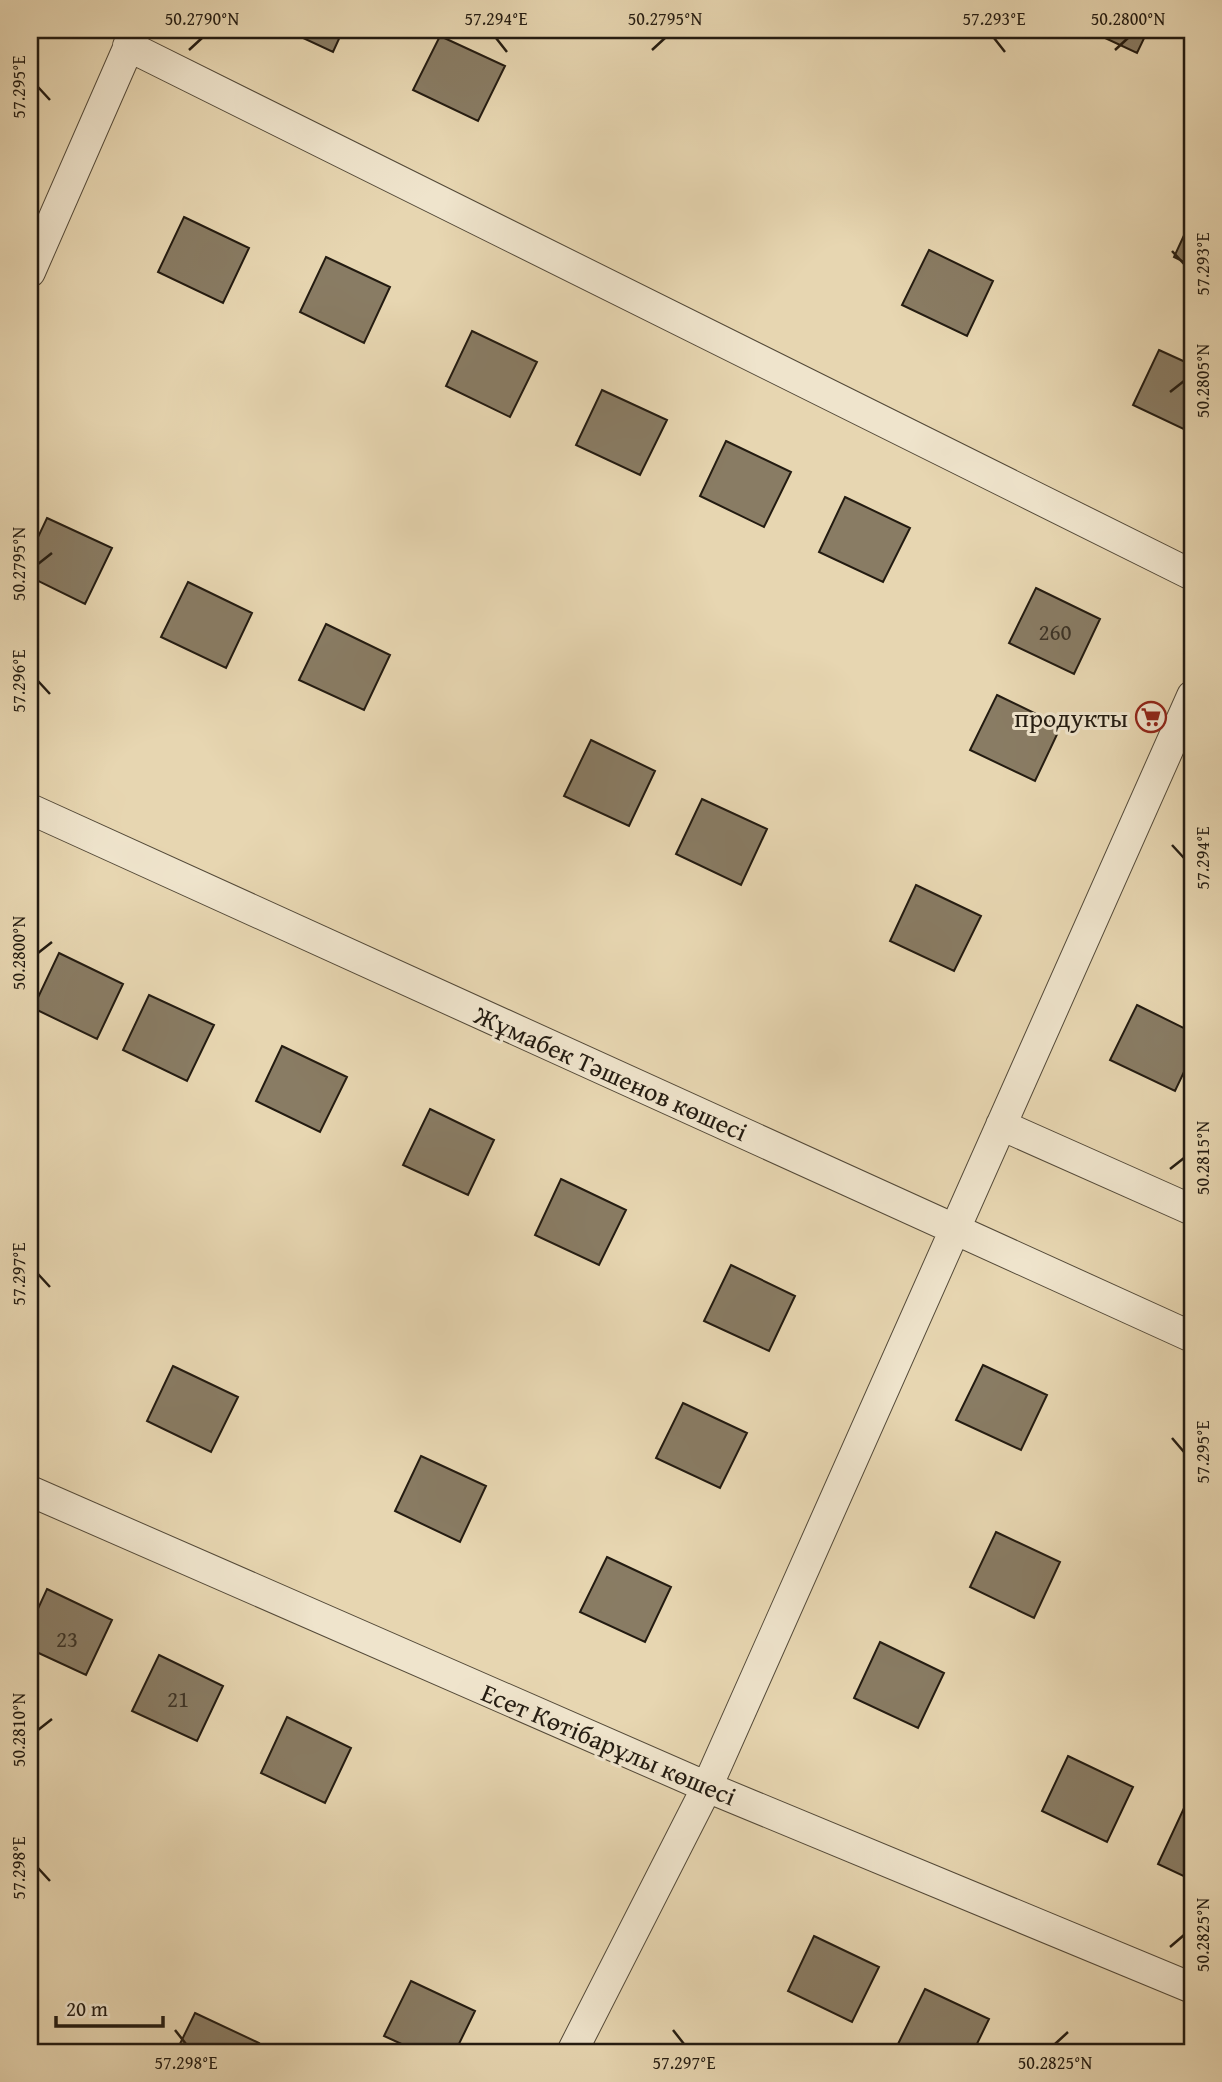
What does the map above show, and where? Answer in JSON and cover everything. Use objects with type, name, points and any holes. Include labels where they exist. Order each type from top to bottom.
[{"type":"street","points":[[30,272],[132,38],[1192,575]]},
{"type":"street","points":[[572,2052],[707,1787],[1192,696]]},
{"type":"street","name":"Жұмабек Тәшенов көшесі","points":[[30,809],[956,1228],[1192,1338]]},
{"type":"street","points":[[1001,1125],[1192,1210]]},
{"type":"street","name":"Есет Көтібарұлы көшесі","points":[[30,1491],[707,1787],[1192,1987]]},
{"type":"building","points":[[286,30],[343,30],[333,52]]},
{"type":"building","points":[[1088,30],[1148,30],[1137,53]]},
{"type":"building","points":[[440,36],[505,66],[478,121],[413,90]]},
{"type":"building","points":[[30,53],[36,56],[30,70]]},
{"type":"building","points":[[184,217],[249,248],[223,303],[158,272]]},
{"type":"building","points":[[1192,218],[1192,266],[1174,257]]},
{"type":"building","points":[[929,250],[993,281],[967,336],[902,305]]},
{"type":"building","points":[[326,257],[390,287],[364,343],[300,312]]},
{"type":"building","points":[[472,331],[537,362],[510,417],[446,386]]},
{"type":"building","points":[[1159,350],[1192,365],[1192,433],[1133,405]]},
{"type":"building","points":[[602,390],[667,420],[640,475],[576,445]]},
{"type":"building","points":[[726,441],[791,472],[764,527],[700,496]]},
{"type":"building","points":[[845,497],[910,528],[883,582],[819,552]]},
{"type":"building","points":[[47,518],[112,548],[85,604],[30,577],[30,554]]},
{"type":"building","points":[[188,582],[252,613],[226,668],[161,637]]},
{"type":"building","points":[[1036,588],[1100,619],[1074,674],[1009,643]]},
{"type":"building","points":[[326,624],[390,655],[364,710],[299,680]]},
{"type":"building","points":[[997,695],[1061,726],[1035,781],[970,750]]},
{"type":"building","points":[[591,740],[655,771],[629,826],[564,796]]},
{"type":"building","points":[[702,799],[767,829],[741,885],[676,854]]},
{"type":"building","points":[[916,885],[981,916],[954,971],[890,941]]},
{"type":"building","points":[[59,953],[123,984],[97,1039],[33,1008]]},
{"type":"building","points":[[149,995],[214,1025],[187,1081],[123,1050]]},
{"type":"building","points":[[1137,1005],[1192,1032],[1192,1055],[1175,1091],[1110,1060]]},
{"type":"building","points":[[282,1046],[347,1077],[320,1132],[256,1101]]},
{"type":"building","points":[[430,1109],[494,1140],[468,1195],[403,1165]]},
{"type":"building","points":[[561,1179],[626,1210],[599,1265],[535,1235]]},
{"type":"building","points":[[731,1265],[795,1296],[769,1351],[704,1321]]},
{"type":"building","points":[[983,1365],[1047,1395],[1021,1450],[956,1420]]},
{"type":"building","points":[[173,1366],[238,1397],[211,1452],[147,1421]]},
{"type":"building","points":[[683,1403],[747,1433],[720,1488],[656,1458]]},
{"type":"building","points":[[421,1456],[486,1486],[460,1542],[395,1511]]},
{"type":"building","points":[[996,1532],[1060,1562],[1034,1618],[970,1587]]},
{"type":"building","points":[[607,1557],[671,1587],[645,1642],[580,1612]]},
{"type":"building","points":[[47,1589],[112,1620],[86,1675],[30,1649],[30,1626]]},
{"type":"building","points":[[880,1642],[944,1673],[918,1728],[854,1698]]},
{"type":"building","points":[[159,1655],[223,1686],[197,1741],[132,1711]]},
{"type":"building","points":[[287,1717],[351,1748],[325,1803],[261,1773]]},
{"type":"building","points":[[1068,1756],[1133,1787],[1107,1842],[1042,1811]]},
{"type":"building","points":[[1184,1808],[1192,1812],[1192,1880],[1158,1864]]},
{"type":"building","points":[[814,1936],[879,1967],[852,2022],[788,1991]]},
{"type":"building","points":[[411,1981],[475,2011],[455,2052],[419,2052],[384,2036]]},
{"type":"building","points":[[925,1989],[989,2019],[973,2052],[915,2052],[898,2044]]},
{"type":"building","points":[[195,2013],[259,2043],[255,2052],[176,2052]]},
{"type":"place","name":"продукты","points":[[1151,717]]}]
